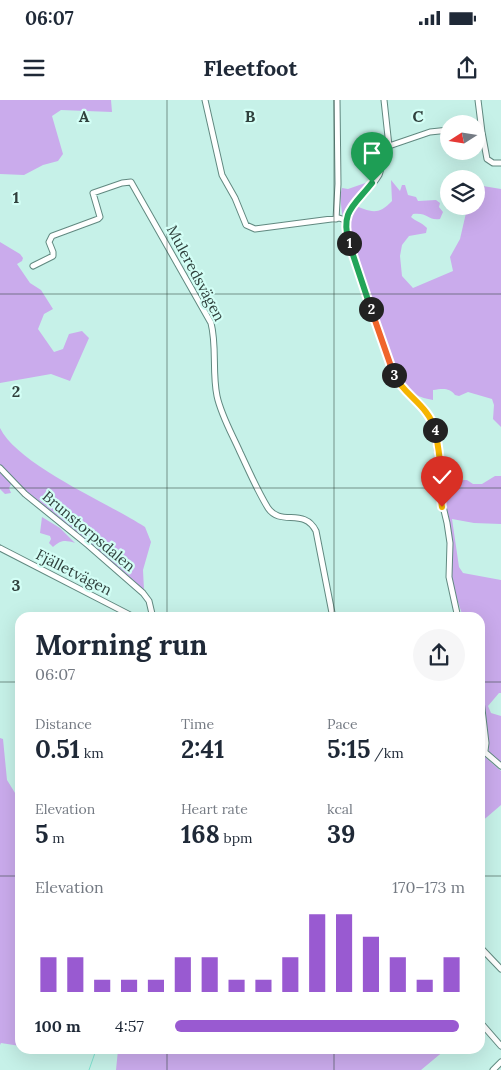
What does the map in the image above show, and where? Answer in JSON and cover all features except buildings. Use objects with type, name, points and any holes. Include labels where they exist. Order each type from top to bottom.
[{"type":"street","points":[[205,100],[222,175],[235,198],[246,225],[255,229],[336,219],[346,220]]},
{"type":"street","points":[[336,219],[338,184],[337,100]]},
{"type":"street","points":[[384,100],[389,146]]},
{"type":"street","points":[[478,100],[478,115]]},
{"type":"street","points":[[440,131],[430,132],[389,146],[385,150],[382,169],[377,178],[351,208],[346,220],[346,235],[394,376],[402,387],[424,408],[433,424],[440,469],[441,498],[450,540],[448,577],[457,612]]},
{"type":"street","points":[[485,155],[486,159],[493,163],[501,163]]},
{"type":"street","name":"Muleredsvägen","points":[[33,266],[53,256],[49,242],[52,236],[100,217],[93,193],[122,183],[131,182],[211,323],[216,395],[260,493],[272,513],[276,516],[308,520],[316,531],[332,612]]},
{"type":"street","name":"Brunstorpsdalen","points":[[0,468],[13,484],[144,593],[149,601],[152,612]]},
{"type":"street","name":"Fjälletvägen","points":[[0,548],[124,612]]},
{"type":"street","points":[[485,752],[501,766]]},
{"type":"street","points":[[485,952],[501,969]]},
{"type":"street","points":[[485,1028],[501,1046]]},
{"type":"street","points":[[493,1070],[501,1062]]},
{"type":"shaded area","points":[[0,100],[111,100],[112,112],[61,110],[52,116],[63,154],[58,161],[43,165],[24,175],[0,174]]},
{"type":"shaded area","points":[[391,180],[400,191],[402,185],[405,185],[408,195],[416,197],[418,201],[436,200],[440,203],[440,215],[442,215],[440,219],[413,214],[411,217],[427,228],[426,233],[409,236],[402,245],[400,256],[402,276],[413,288],[453,271],[450,257],[460,239],[466,215],[485,215],[485,186],[501,189],[501,427],[493,419],[494,405],[492,399],[468,392],[459,396],[442,389],[433,390],[433,400],[416,395],[399,380],[342,213],[340,196],[342,188],[348,189],[371,181],[351,204],[377,211],[392,201]]},
{"type":"shaded area","points":[[0,242],[20,254],[23,258],[17,264],[30,283],[41,290],[53,309],[44,314],[38,329],[54,352],[63,349],[69,334],[82,331],[89,338],[70,381],[51,374],[0,383]]},
{"type":"shaded area","points":[[0,428],[10,442],[25,456],[44,469],[145,527],[151,542],[143,570],[144,590],[13,481],[9,488],[11,493],[5,494],[0,489]]},
{"type":"shaded area","points":[[495,476],[501,476],[501,524],[474,523],[452,519],[459,567],[463,573],[501,580],[501,693],[488,706],[491,713],[501,716],[501,763],[489,752],[485,721],[485,612],[461,612],[453,587],[451,570],[452,542],[449,518],[443,497],[445,487],[460,485],[463,480],[473,484],[482,484]]},
{"type":"shaded area","points":[[42,517],[60,528],[75,543],[63,541],[53,547],[49,543],[50,536],[40,533]]},
{"type":"shaded area","points":[[0,738],[3,739],[7,780],[15,793],[15,1045],[1,1043],[0,1045]]},
{"type":"shaded area","points":[[485,757],[501,771],[501,805],[485,819]]},
{"type":"shaded area","points":[[118,1054],[440,1054],[421,1070],[116,1070]]},
{"type":"waterway","points":[[89,1070],[95,1054]]},
{"type":"route","points":[[372,183],[347,214],[345,224],[346,235],[394,376],[402,387],[424,408],[433,424],[441,476],[440,493],[442,507]]}]
